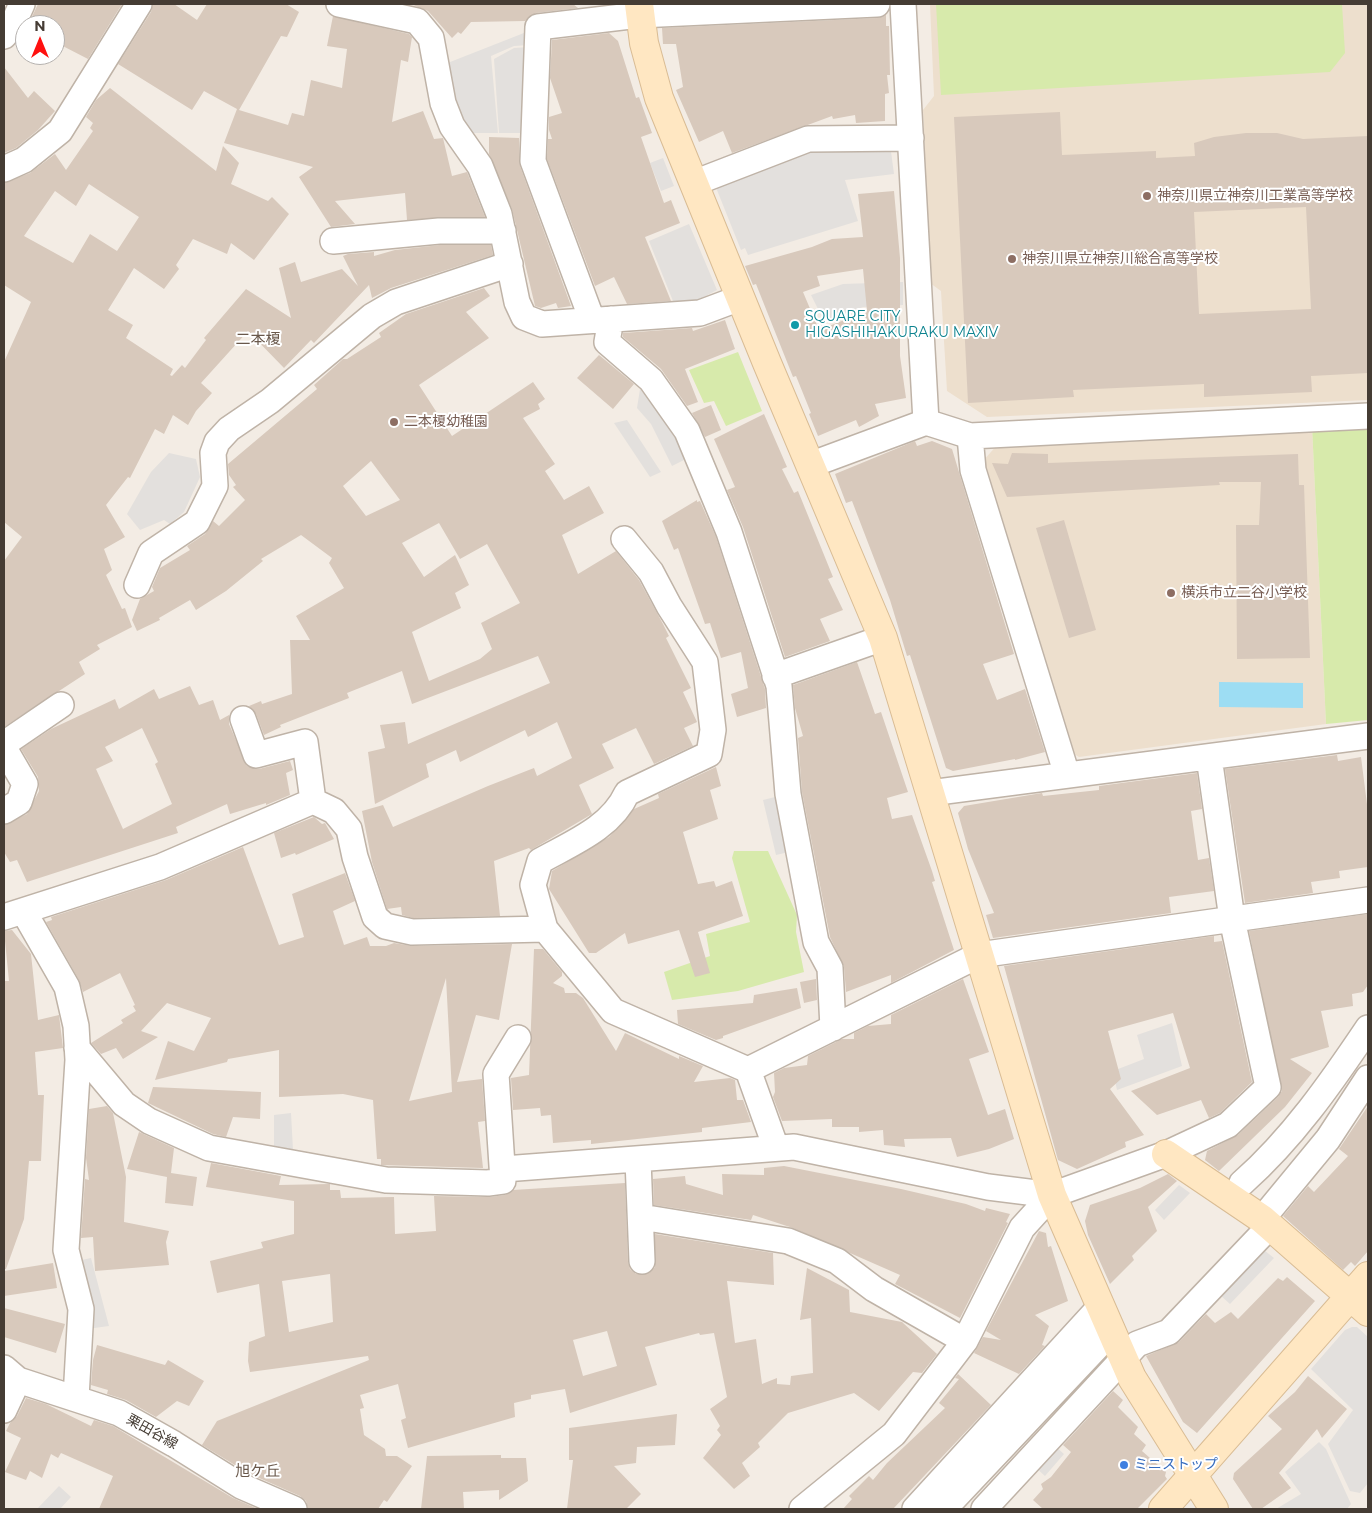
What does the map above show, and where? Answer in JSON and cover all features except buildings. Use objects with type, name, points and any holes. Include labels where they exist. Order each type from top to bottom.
[{"type":"street","points":[[4,36],[12,26],[22,4]]},
{"type":"street","points":[[4,169],[24,160],[60,131],[139,4]]},
{"type":"street","points":[[338,4],[418,21],[431,38],[443,103],[452,126],[480,166],[499,214],[517,302],[524,317],[542,324],[700,313],[740,298]]},
{"type":"street","points":[[833,1028],[830,968],[816,942],[788,794],[779,686],[729,532],[687,431],[651,380],[608,342],[601,320],[533,162],[533,25],[639,9],[877,4]]},
{"type":"street","points":[[903,4],[926,422]]},
{"type":"street","points":[[639,9],[644,43],[659,98],[740,298],[883,638],[1052,1195],[1132,1378],[1214,1509]]},
{"type":"street","points":[[694,183],[808,139],[910,138]]},
{"type":"street","points":[[333,240],[439,231],[503,231]]},
{"type":"street","points":[[137,585],[151,554],[197,522],[215,486],[213,453],[217,442],[229,429],[270,401],[372,316],[396,302],[510,264]]},
{"type":"street","points":[[810,465],[926,422],[970,436],[1368,416]]},
{"type":"street","points":[[970,436],[973,470],[1067,775]]},
{"type":"street","points":[[624,539],[652,572],[669,606],[704,662],[713,730],[709,754],[627,793],[622,805],[601,826],[540,861],[533,885],[545,929],[612,1012],[748,1070],[776,1148]]},
{"type":"street","points":[[776,676],[883,638]]},
{"type":"street","points":[[4,744],[61,705]]},
{"type":"street","points":[[243,719],[256,755],[305,742],[313,801]]},
{"type":"street","points":[[930,793],[1368,736]]},
{"type":"street","points":[[4,748],[25,784],[19,802],[4,811]]},
{"type":"street","points":[[504,1168],[638,1160],[794,1147],[988,1187],[1052,1195],[1166,1154],[1228,1125],[1268,1087],[1232,919],[1208,756]]},
{"type":"street","points":[[313,801],[334,812],[349,830],[355,857],[375,917],[386,926],[412,932],[545,929]]},
{"type":"street","points":[[76,1398],[80,1309],[66,1250],[77,1048],[76,1026],[67,987],[14,914],[160,867],[313,801]]},
{"type":"street","points":[[748,1070],[979,955],[1368,900]]},
{"type":"street","points":[[1242,1183],[1272,1157],[1342,1066],[1368,1028]]},
{"type":"street","points":[[77,1048],[124,1104],[149,1121],[209,1148],[408,1183],[488,1183],[503,1181],[504,1168],[496,1074],[518,1038]]},
{"type":"street","points":[[984,1509],[1137,1344],[1169,1332],[1266,1222],[1328,1139],[1368,1078]]},
{"type":"street","points":[[1166,1154],[1266,1222],[1359,1304]]},
{"type":"street","points":[[638,1160],[642,1261]]},
{"type":"street","points":[[802,1509],[894,1434],[965,1341],[1022,1228],[1052,1195]]},
{"type":"street","points":[[641,1217],[788,1241],[837,1261],[874,1289],[965,1341]]},
{"type":"street","points":[[1163,1509],[1359,1304],[1368,1276]]},
{"type":"street","points":[[915,1509],[1101,1306]]},
{"type":"street","points":[[944,1509],[1112,1331]]},
{"type":"street","points":[[4,1410],[11,1374]]},
{"type":"street","name":"栗田谷線","points":[[11,1374],[120,1414],[174,1444],[241,1486],[294,1509]]},
{"type":"shaded area","name":"神奈川県立神奈川工業高等学校","points":[[930,4],[1368,4],[1368,400],[987,417],[947,391],[941,291],[930,283],[923,110],[934,96]]},
{"type":"shaded area","points":[[529,31],[529,45],[514,46],[491,56],[498,133],[468,133],[453,102],[445,64]]},
{"type":"shaded area","points":[[529,47],[529,133],[499,133],[494,59],[514,48]]},
{"type":"shaded area","points":[[890,144],[894,174],[845,180],[858,221],[748,255],[745,248],[741,250],[715,185],[809,147]]},
{"type":"shaded area","points":[[663,158],[674,186],[661,191],[650,163]]},
{"type":"shaded area","points":[[689,224],[717,290],[696,301],[673,301],[649,241]]},
{"type":"shaded area","points":[[903,282],[903,305],[863,307],[824,321],[811,295],[843,284]]},
{"type":"shaded area","points":[[640,389],[666,414],[688,458],[672,466],[651,424],[637,408]]},
{"type":"shaded area","points":[[627,420],[661,472],[650,477],[614,423]]},
{"type":"shaded area","name":"横浜市立二谷小学校","points":[[1312,426],[1326,724],[1079,757],[1071,752],[982,462],[999,443]]},
{"type":"shaded area","points":[[169,453],[196,459],[200,477],[184,512],[170,524],[164,520],[140,530],[127,514],[151,472]]},
{"type":"shaded area","points":[[779,796],[789,852],[776,855],[763,800]]},
{"type":"shaded area","points":[[1172,1023],[1182,1066],[1117,1090],[1113,1071],[1144,1059],[1137,1035]]},
{"type":"shaded area","points":[[291,1113],[293,1150],[274,1150],[274,1115]]},
{"type":"shaded area","points":[[1179,1185],[1190,1193],[1164,1220],[1155,1210]]},
{"type":"shaded area","points":[[1260,1247],[1274,1258],[1230,1304],[1220,1295]]},
{"type":"shaded area","points":[[91,1258],[109,1326],[87,1329],[77,1261]]},
{"type":"shaded area","points":[[1357,1327],[1368,1337],[1368,1483],[1360,1493],[1350,1491],[1328,1444],[1353,1410],[1311,1369],[1345,1330]]},
{"type":"shaded area","points":[[1319,1442],[1326,1449],[1351,1504],[1347,1509],[1276,1509],[1301,1494],[1285,1472]]},
{"type":"shaded area","points":[[1054,1445],[1064,1454],[1045,1476],[1035,1467]]},
{"type":"shaded area","points":[[59,1486],[71,1497],[60,1509],[37,1509]]},
{"type":"green space","points":[[936,4],[1342,4],[1345,53],[1330,72],[941,95]]},
{"type":"green space","points":[[738,352],[762,411],[726,426],[714,401],[704,403],[689,370]]},
{"type":"green space","points":[[1312,426],[1368,426],[1368,720],[1326,724]]},
{"type":"green space","points":[[734,851],[768,851],[797,915],[796,932],[804,972],[738,991],[672,1000],[664,972],[710,956],[706,934],[750,922],[732,858]]},
{"type":"water","points":[[1219,682],[1303,683],[1303,708],[1219,707]]},
{"type":"place","name":"神奈川県立神奈川工業高等学校","points":[[1147,196]]},
{"type":"place","name":"神奈川県立神奈川総合高等学校","points":[[1012,259]]},
{"type":"place","name":"SQUARE CITY HIGASHIHAKURAKU MAXIV","points":[[795,325]]},
{"type":"place","name":"二本榎幼稚園","points":[[394,422]]},
{"type":"place","name":"横浜市立二谷小学校","points":[[1171,593]]},
{"type":"place","name":"ミニストップ","points":[[1124,1465]]},
{"type":"district","name":"二本榎","points":[[258,340]]},
{"type":"district","name":"旭ケ丘","points":[[258,1472]]}]
